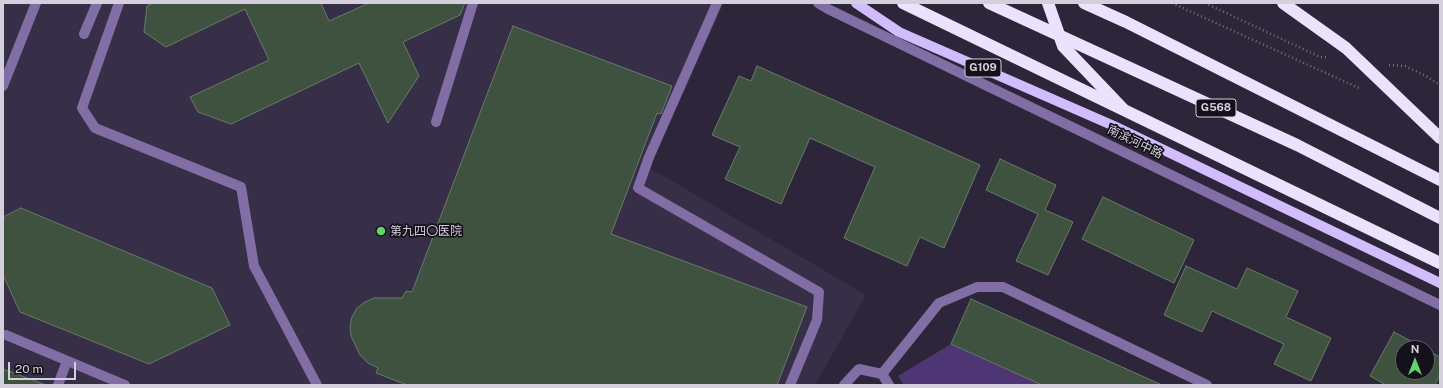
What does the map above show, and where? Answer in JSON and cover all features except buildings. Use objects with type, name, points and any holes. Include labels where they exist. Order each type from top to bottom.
[{"type":"highway","name":"南滨河中路","points":[[903,3],[1440,263]]},
{"type":"highway","name":"G568","points":[[989,3],[1297,145],[1440,218]]},
{"type":"highway","points":[[1048,3],[1063,46],[1122,109]]},
{"type":"highway","points":[[1084,3],[1126,22],[1440,180]]},
{"type":"highway","points":[[1283,3],[1346,48],[1440,138]]},
{"type":"main road","name":"G109","points":[[856,3],[899,32],[1114,126],[1440,283]]},
{"type":"street","points":[[3,86],[36,3]]},
{"type":"street","points":[[84,34],[97,3]]},
{"type":"street","points":[[119,3],[82,108],[95,128],[241,186],[254,266],[317,385]]},
{"type":"street","points":[[436,122],[474,3]]},
{"type":"street","points":[[717,3],[649,157],[638,188],[819,292],[817,320],[790,385]]},
{"type":"street","name":"南滨河中路","points":[[818,3],[1440,305]]},
{"type":"street","points":[[882,374],[939,303],[977,287],[1003,287],[1208,385]]},
{"type":"street","points":[[6,335],[124,385]]},
{"type":"street","points":[[58,385],[67,361]]},
{"type":"street","points":[[844,385],[859,369],[882,374],[889,385]]},
{"type":"path","points":[[1172,3],[1362,89]]},
{"type":"shaded area","name":"第九四〇医院","points":[[3,3],[724,3],[650,168],[866,295],[815,385],[3,385]]},
{"type":"shaded area","points":[[951,344],[1042,385],[904,385],[898,376]]},
{"type":"place","name":"第九四〇医院","points":[[381,231]]}]
